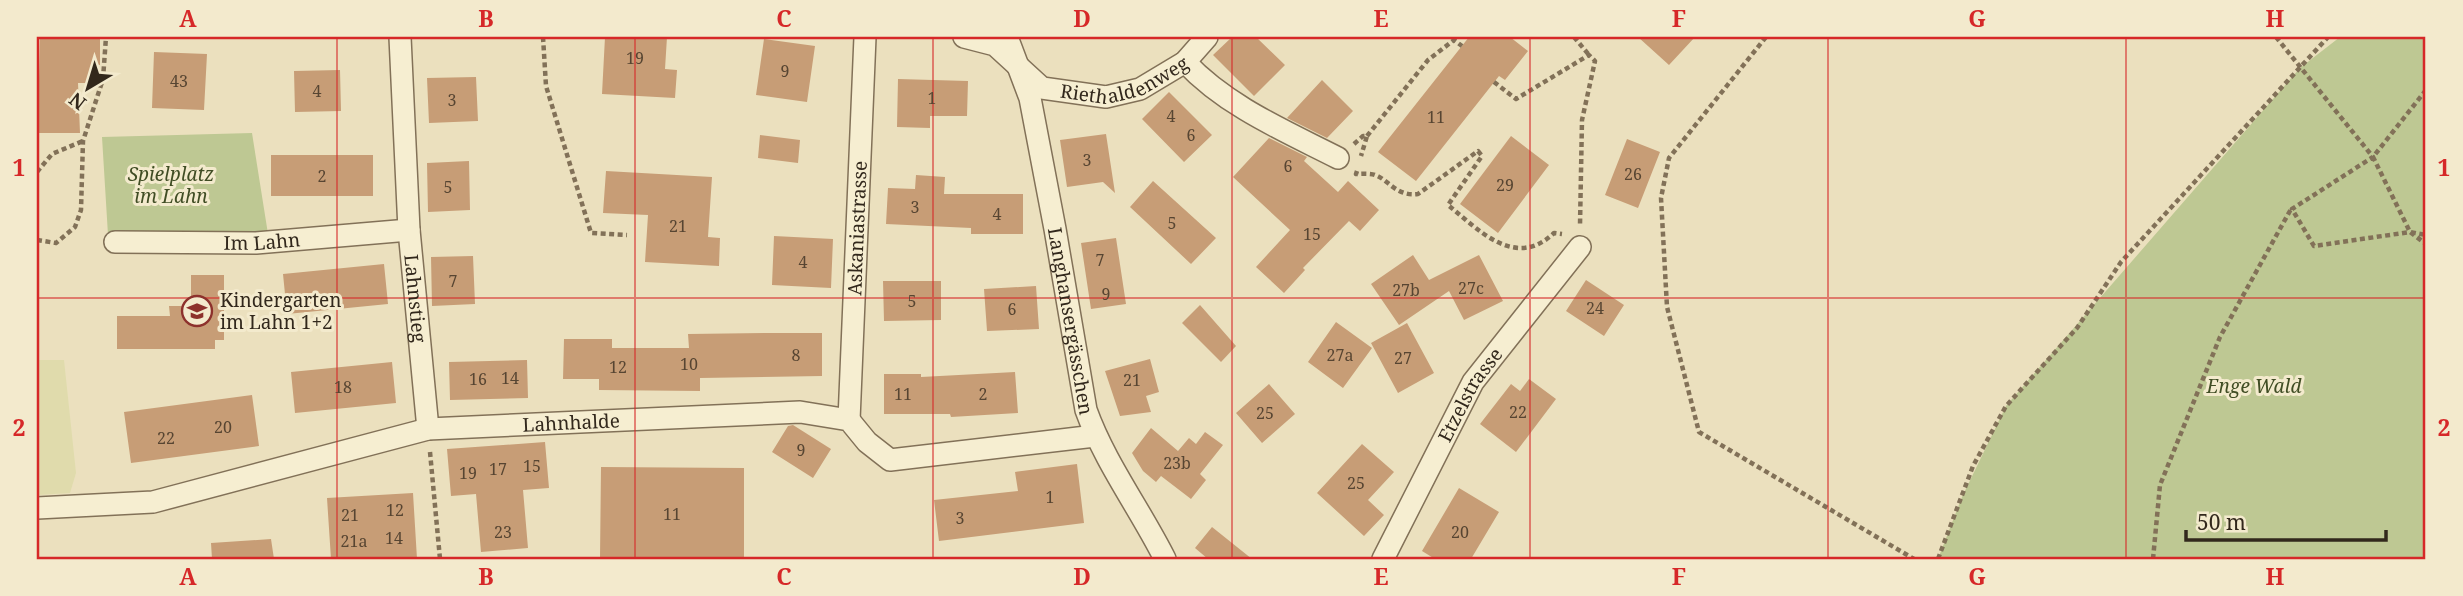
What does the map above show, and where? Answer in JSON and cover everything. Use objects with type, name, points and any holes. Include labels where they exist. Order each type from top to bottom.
[{"type":"street","name":"Lahnstieg","points":[[400,37],[409,230],[428,429]]},
{"type":"street","name":"Askaniastrasse","points":[[849,420],[864,37]]},
{"type":"street","name":"Riethaldenweg","points":[[964,37],[995,45],[1042,88],[1106,97],[1140,89],[1185,62],[1207,37]]},
{"type":"street","name":"Langhansergässchen","points":[[1007,37],[1030,98],[1086,410],[1095,436],[1165,559]]},
{"type":"street","points":[[1185,62],[1199,77],[1255,116],[1338,158]]},
{"type":"street","name":"Im Lahn","points":[[115,242],[256,243],[409,230]]},
{"type":"street","name":"Etzelstrasse","points":[[1383,559],[1473,382],[1580,247]]},
{"type":"street","name":"Lahnhalde","points":[[37,508],[153,502],[428,429],[800,412],[849,420]]},
{"type":"street","points":[[849,420],[867,442],[890,460],[1095,436]]},
{"type":"path","points":[[37,240],[56,243],[75,227],[81,209],[83,142],[103,79],[106,37]]},
{"type":"path","points":[[543,37],[546,86],[591,233],[627,235]]},
{"type":"path","points":[[1574,37],[1595,61],[1583,120],[1579,187],[1580,247]]},
{"type":"path","points":[[1766,37],[1669,158],[1661,198],[1667,307],[1699,432],[1914,559]]},
{"type":"path","points":[[2277,37],[2372,157],[2410,232],[2426,244]]},
{"type":"path","points":[[1938,559],[1973,466],[2006,405],[2077,328],[2121,262],[2328,37]]},
{"type":"path","points":[[1462,46],[1454,40],[1428,60],[1367,136],[1356,174],[1376,174],[1389,186],[1410,195],[1418,194],[1478,151],[1482,156],[1448,205],[1496,243],[1518,248],[1540,244],[1554,233],[1561,233]]},
{"type":"path","points":[[1494,82],[1516,99],[1589,55]]},
{"type":"path","points":[[2153,559],[2160,485],[2220,337],[2292,209],[2372,157],[2426,90]]},
{"type":"path","points":[[1338,158],[1363,136],[1367,136]]},
{"type":"path","points":[[37,172],[52,154],[83,142]]},
{"type":"path","points":[[2292,209],[2314,246],[2410,232],[2426,235]]},
{"type":"path","points":[[428,429],[440,559]]},
{"type":"shaded area","points":[[37,360],[64,360],[76,473],[70,493],[37,495]]},
{"type":"green space","name":"Enge Wald","points":[[2340,37],[2426,37],[2426,559],[1938,559],[1962,497],[2006,406],[2300,68]]},
{"type":"green space","name":"Spielplatz im Lahn","points":[[252,133],[268,234],[108,235],[102,137]]},
{"type":"building","points":[[40,37],[100,37],[100,65],[92,64],[92,83],[78,83],[80,133],[37,133]]},
{"type":"building","points":[[605,37],[667,37],[665,69],[677,70],[675,98],[602,94]]},
{"type":"building","points":[[1232,37],[1256,37],[1285,65],[1254,96],[1213,55]]},
{"type":"building","points":[[1469,37],[1510,37],[1528,51],[1505,80],[1499,76],[1416,181],[1378,152]]},
{"type":"building","points":[[1638,37],[1695,37],[1669,65]]},
{"type":"building","points":[[764,39],[815,46],[807,102],[756,95]]},
{"type":"building","points":[[154,52],[207,54],[204,110],[152,108]]},
{"type":"building","points":[[340,70],[341,111],[295,112],[294,71]]},
{"type":"building","points":[[476,77],[478,121],[429,123],[427,78]]},
{"type":"building","points":[[898,79],[968,81],[967,116],[930,116],[930,128],[897,127]]},
{"type":"building","points":[[1322,80],[1353,111],[1327,138],[1287,118]]},
{"type":"building","points":[[1169,92],[1212,135],[1184,162],[1142,119]]},
{"type":"building","points":[[1106,134],[1115,193],[1103,182],[1067,187],[1060,140]]},
{"type":"building","points":[[760,135],[800,140],[798,163],[758,158]]},
{"type":"building","points":[[1511,136],[1549,165],[1498,233],[1460,204]]},
{"type":"building","points":[[1269,138],[1307,157],[1304,161],[1338,192],[1348,181],[1379,210],[1360,231],[1349,221],[1303,268],[1305,270],[1284,293],[1256,267],[1290,230],[1233,177]]},
{"type":"building","points":[[1627,139],[1660,152],[1638,208],[1605,195]]},
{"type":"building","points":[[271,155],[373,155],[373,196],[271,196]]},
{"type":"building","points":[[469,161],[470,210],[428,212],[427,163]]},
{"type":"building","points":[[606,171],[712,177],[708,237],[720,238],[719,266],[645,262],[648,215],[603,213]]},
{"type":"building","points":[[916,175],[945,177],[944,194],[1023,194],[1023,234],[971,234],[971,228],[886,224],[888,188],[915,189]]},
{"type":"building","points":[[1153,181],[1216,238],[1191,264],[1130,207]]},
{"type":"building","points":[[774,236],[833,239],[831,288],[772,285]]},
{"type":"building","points":[[1116,238],[1126,304],[1091,309],[1081,243]]},
{"type":"building","points":[[1413,255],[1429,280],[1479,255],[1503,301],[1464,320],[1449,291],[1399,325],[1371,284]]},
{"type":"building","points":[[473,256],[475,304],[432,306],[431,257]]},
{"type":"building","points":[[384,264],[388,304],[287,314],[283,274]]},
{"type":"building","name":"Kindergarten im Lahn 1+2","points":[[191,275],[224,275],[224,340],[215,340],[215,349],[117,349],[117,316],[170,316],[169,306],[191,306]]},
{"type":"building","points":[[1586,280],[1624,305],[1604,336],[1566,311]]},
{"type":"building","points":[[883,281],[941,281],[941,320],[884,321]]},
{"type":"building","points":[[1036,286],[1039,329],[987,331],[984,289]]},
{"type":"building","points":[[1200,305],[1236,346],[1221,362],[1182,323]]},
{"type":"building","points":[[1336,322],[1372,348],[1343,388],[1308,362]]},
{"type":"building","points":[[1407,323],[1434,373],[1398,393],[1371,343]]},
{"type":"building","points":[[822,333],[822,376],[700,378],[700,391],[599,390],[599,379],[563,379],[564,339],[612,339],[612,348],[689,348],[688,334]]},
{"type":"building","points":[[1150,359],[1159,392],[1146,396],[1151,412],[1120,416],[1105,371]]},
{"type":"building","points":[[527,360],[528,398],[450,400],[449,362]]},
{"type":"building","points":[[392,362],[396,403],[295,413],[291,372]]},
{"type":"building","points":[[1015,372],[1018,413],[951,417],[950,414],[884,414],[884,374],[921,374],[921,377]]},
{"type":"building","points":[[1529,379],[1556,399],[1516,452],[1480,424],[1511,384],[1520,391]]},
{"type":"building","points":[[1269,384],[1295,414],[1262,443],[1236,413]]},
{"type":"building","points":[[252,395],[259,446],[131,463],[124,412]]},
{"type":"building","points":[[793,425],[831,449],[813,478],[772,452],[788,426]]},
{"type":"building","points":[[1151,428],[1178,451],[1189,438],[1196,444],[1205,432],[1223,445],[1200,474],[1206,480],[1191,499],[1161,476],[1156,482],[1143,471],[1132,453]]},
{"type":"building","points":[[545,442],[549,488],[523,490],[528,548],[481,552],[476,494],[451,496],[447,449]]},
{"type":"building","points":[[1362,444],[1394,472],[1368,500],[1384,515],[1364,536],[1317,493]]},
{"type":"building","points":[[1077,464],[1084,523],[939,541],[934,500],[1018,491],[1015,472]]},
{"type":"building","points":[[601,467],[744,468],[744,559],[600,559]]},
{"type":"building","points":[[1459,488],[1499,512],[1471,559],[1435,559],[1422,551]]},
{"type":"building","points":[[413,493],[417,559],[331,559],[327,498]]},
{"type":"building","points":[[1212,527],[1252,559],[1208,559],[1195,548]]},
{"type":"building","points":[[271,539],[274,559],[212,559],[211,543]]},
{"type":"place","name":"Kindergarten im Lahn 1+2","points":[[197,311]]}]
